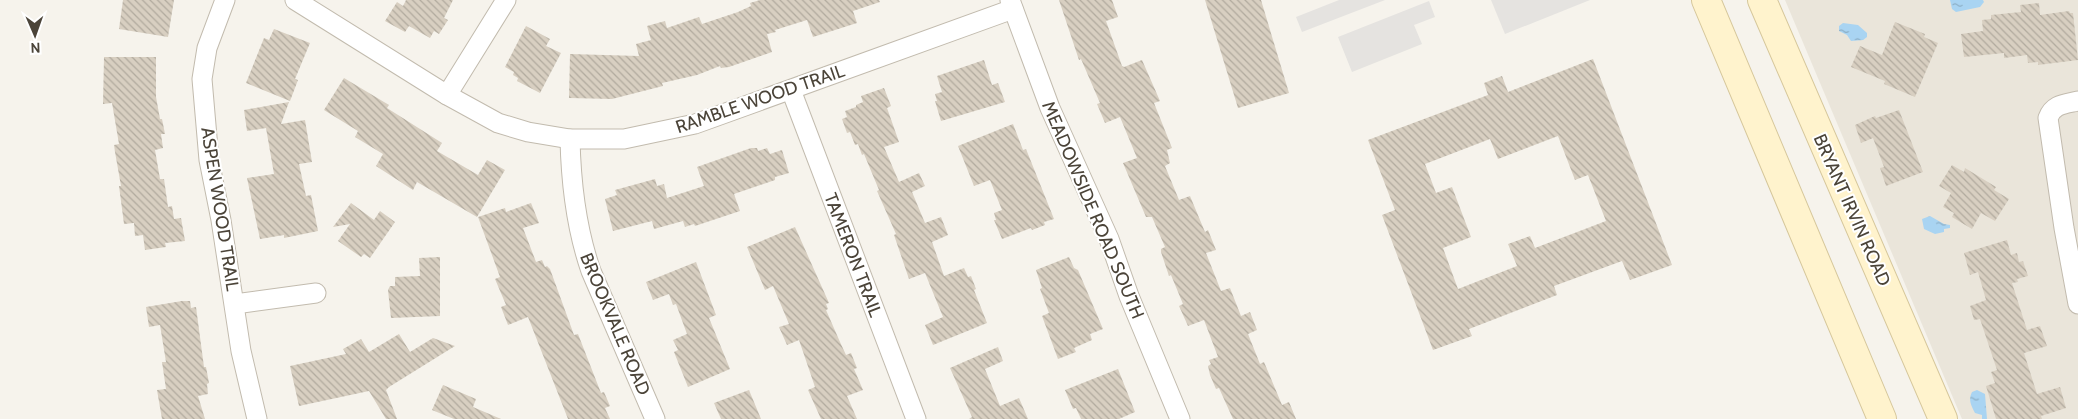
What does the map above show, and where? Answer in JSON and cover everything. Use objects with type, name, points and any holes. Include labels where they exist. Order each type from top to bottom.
[{"type":"main road","points":[[1706,0],[1882,419]]},
{"type":"main road","name":"BRYANT IRVIN ROAD","points":[[1762,0],[1943,419]]},
{"type":"street","name":"ASPEN WOOD TRAIL","points":[[225,0],[207,48],[202,79],[208,160],[221,220],[241,351],[257,419]]},
{"type":"street","name":"RAMBLE WOOD TRAIL","points":[[295,0],[447,95],[498,123],[528,132],[570,139],[624,139],[695,124],[791,90],[1011,4]]},
{"type":"street","points":[[447,95],[506,0]]},
{"type":"street","name":"MEADOWSIDE ROAD SOUTH","points":[[1011,4],[1050,108],[1109,239],[1129,296],[1180,419]]},
{"type":"street","name":"TAMERON TRAIL","points":[[791,90],[916,419]]},
{"type":"street","points":[[2078,101],[2056,106],[2050,111],[2048,118],[2078,304]]},
{"type":"street","name":"BROOKVALE ROAD","points":[[570,139],[571,183],[583,247],[591,271],[655,419]]},
{"type":"street","points":[[235,304],[316,293]]},
{"type":"shaded area","points":[[1339,0],[1385,0],[1302,32],[1296,17]]},
{"type":"shaded area","points":[[1491,0],[1590,0],[1505,34]]},
{"type":"shaded area","points":[[1785,0],[2078,0],[2078,419],[1962,419]]},
{"type":"shaded area","points":[[1429,1],[1435,17],[1414,25],[1422,44],[1352,72],[1338,37]]},
{"type":"water","points":[[1950,0],[1983,0],[1984,2],[1980,7],[1956,12],[1952,9]]},
{"type":"water","points":[[1843,23],[1858,25],[1867,33],[1867,37],[1863,40],[1851,41],[1847,35],[1839,31],[1839,26]]},
{"type":"water","points":[[1930,216],[1944,224],[1950,225],[1950,228],[1935,234],[1924,229],[1922,219]]},
{"type":"water","points":[[1977,390],[1985,394],[1987,419],[1982,419],[1982,415],[1975,413],[1971,405],[1972,392]]},
{"type":"building","points":[[123,0],[174,0],[168,37],[119,29]]},
{"type":"building","points":[[406,0],[453,0],[444,18],[448,20],[439,34],[434,31],[430,38],[409,26],[405,32],[385,21],[397,2],[403,6]]},
{"type":"building","points":[[760,0],[879,0],[880,2],[853,11],[857,23],[813,37],[807,20],[775,30],[776,32],[767,34],[772,52],[729,67],[721,68],[720,66],[697,75],[662,83],[663,86],[612,99],[569,98],[570,54],[639,56],[636,44],[651,40],[647,26],[665,21],[667,28],[699,17],[702,24],[738,12],[751,6],[750,3]]},
{"type":"building","points":[[1059,0],[1112,0],[1118,17],[1106,21],[1122,66],[1124,67],[1142,60],[1160,101],[1154,103],[1172,148],[1167,150],[1170,163],[1165,166],[1179,200],[1190,196],[1205,232],[1208,230],[1216,250],[1206,253],[1221,291],[1230,288],[1241,316],[1250,312],[1257,330],[1248,334],[1260,364],[1264,362],[1282,405],[1289,402],[1296,419],[1233,419],[1219,388],[1216,389],[1208,366],[1211,364],[1209,360],[1218,357],[1204,320],[1188,326],[1179,306],[1183,304],[1171,275],[1169,276],[1161,252],[1161,249],[1165,247],[1152,217],[1146,217],[1123,163],[1137,158],[1120,117],[1105,123],[1097,104],[1100,103],[1081,59],[1079,60]]},
{"type":"building","points":[[1205,0],[1261,0],[1289,93],[1238,108]]},
{"type":"building","points":[[2039,3],[2040,15],[2069,11],[2073,13],[2078,60],[2038,65],[2038,62],[2028,63],[2027,55],[2004,58],[2004,53],[1964,57],[1961,34],[1983,31],[1982,20],[1991,19],[1991,15],[2021,12],[2020,5]]},
{"type":"building","points":[[1895,22],[1925,34],[1924,37],[1938,43],[1915,97],[1884,84],[1885,81],[1851,67],[1860,46],[1882,55]]},
{"type":"building","points":[[526,26],[550,39],[546,46],[561,53],[540,93],[517,81],[518,78],[513,75],[514,72],[505,67]]},
{"type":"building","points":[[274,29],[310,43],[295,79],[298,80],[290,101],[246,83],[264,38],[269,40]]},
{"type":"building","points":[[104,57],[156,57],[156,97],[165,134],[161,134],[163,148],[155,150],[160,179],[164,179],[168,207],[172,206],[174,219],[181,218],[185,241],[165,243],[166,247],[145,250],[143,235],[135,236],[134,223],[124,224],[119,186],[121,186],[114,145],[119,144],[112,103],[103,104]]},
{"type":"building","points":[[1593,59],[1672,265],[1630,280],[1622,261],[1554,286],[1557,295],[1469,329],[1472,336],[1433,350],[1382,215],[1395,210],[1368,140],[1488,95],[1484,83],[1502,76],[1508,92]],"holes":[[[1558,136],[1575,180],[1588,175],[1606,221],[1535,248],[1530,236],[1508,244],[1517,266],[1458,289],[1443,248],[1471,237],[1452,187],[1436,193],[1425,164],[1490,139],[1498,159]]]},
{"type":"building","points":[[984,60],[992,85],[998,83],[1005,102],[941,121],[935,101],[937,101],[935,94],[942,92],[937,76]]},
{"type":"building","points":[[344,78],[389,105],[387,108],[442,143],[437,151],[478,175],[487,160],[505,170],[477,217],[417,182],[413,190],[376,166],[383,154],[355,137],[358,131],[324,110]]},
{"type":"building","points":[[884,88],[891,106],[887,108],[899,142],[884,147],[899,182],[919,173],[925,186],[912,192],[925,223],[941,217],[948,235],[932,242],[944,276],[964,268],[968,277],[971,276],[976,289],[974,290],[987,323],[933,345],[925,325],[943,317],[925,273],[909,279],[894,235],[896,234],[877,191],[879,190],[864,154],[862,155],[858,144],[855,145],[850,132],[847,133],[842,119],[847,117],[845,111],[863,102],[861,96]]},
{"type":"building","points":[[289,102],[281,124],[305,120],[312,162],[299,164],[306,196],[311,195],[318,231],[284,238],[284,235],[260,239],[247,178],[274,174],[266,128],[247,131],[244,110]]},
{"type":"building","points":[[1899,110],[1923,172],[1886,186],[1880,168],[1884,167],[1873,138],[1861,143],[1855,125],[1875,116],[1876,118]]},
{"type":"building","points":[[1013,124],[1023,150],[1026,149],[1054,219],[1044,222],[1045,225],[1032,230],[1031,228],[1002,239],[994,220],[996,220],[994,213],[1002,210],[990,180],[974,186],[958,146]]},
{"type":"building","points":[[751,148],[757,148],[758,151],[767,148],[770,154],[782,150],[789,173],[775,177],[775,180],[734,194],[740,211],[695,226],[694,224],[685,227],[683,221],[654,229],[652,221],[613,231],[605,199],[617,195],[615,190],[655,179],[657,186],[664,184],[667,198],[704,186],[697,167]]},
{"type":"building","points":[[1952,165],[1964,172],[1965,168],[1996,187],[1994,190],[2009,199],[1995,221],[1981,213],[1972,229],[1952,217],[1954,213],[1943,207],[1951,193],[1939,186]]},
{"type":"building","points":[[351,203],[374,220],[380,211],[395,222],[370,258],[364,254],[361,257],[338,241],[350,224],[333,227]]},
{"type":"building","points":[[531,203],[539,223],[523,228],[536,262],[542,260],[545,267],[547,266],[550,269],[574,335],[578,334],[601,393],[604,392],[610,406],[605,408],[610,419],[568,419],[528,317],[508,325],[501,307],[506,305],[495,279],[500,277],[478,217],[505,208],[506,212]]},
{"type":"building","points":[[795,227],[829,303],[826,304],[828,309],[826,310],[840,342],[846,355],[851,353],[857,368],[854,369],[863,390],[847,396],[857,419],[821,419],[808,390],[815,387],[799,340],[787,345],[779,327],[789,324],[773,286],[765,290],[747,247]]},
{"type":"building","points":[[2007,240],[2011,255],[2017,253],[2019,262],[2023,261],[2028,276],[2017,279],[2018,282],[2012,283],[2027,330],[2040,326],[2047,346],[2024,353],[2037,394],[2060,387],[2066,408],[2041,416],[2042,419],[1996,419],[1986,386],[1995,383],[1991,372],[1997,370],[1980,319],[1974,320],[1970,306],[1986,300],[1978,272],[1970,275],[1964,253]]},
{"type":"building","points":[[440,257],[440,316],[391,318],[388,290],[390,286],[395,286],[395,277],[420,276],[419,258]]},
{"type":"building","points":[[1069,257],[1074,268],[1078,270],[1103,329],[1090,334],[1092,340],[1074,348],[1076,352],[1058,359],[1042,316],[1049,313],[1040,289],[1042,288],[1036,270]]},
{"type":"building","points":[[696,262],[716,315],[709,318],[730,369],[688,387],[674,352],[678,350],[673,340],[687,334],[676,304],[673,305],[669,294],[653,300],[646,282]]},
{"type":"building","points":[[190,301],[191,308],[196,307],[204,367],[206,367],[209,383],[207,384],[208,394],[198,396],[205,419],[162,419],[157,390],[166,389],[162,362],[166,362],[160,325],[149,327],[146,307]]},
{"type":"building","points":[[399,334],[410,352],[433,338],[455,346],[386,390],[397,419],[386,419],[369,391],[299,406],[290,366],[346,354],[343,349],[361,339],[369,352]]},
{"type":"building","points":[[998,347],[1003,361],[985,369],[1000,406],[1019,398],[1028,419],[969,419],[972,417],[950,368]]},
{"type":"building","points":[[1118,369],[1135,412],[1119,419],[1081,419],[1076,408],[1073,409],[1065,390]]},
{"type":"building","points":[[443,385],[476,399],[473,407],[501,419],[454,419],[432,410]]},
{"type":"building","points":[[749,390],[761,419],[721,419],[714,403]]}]
